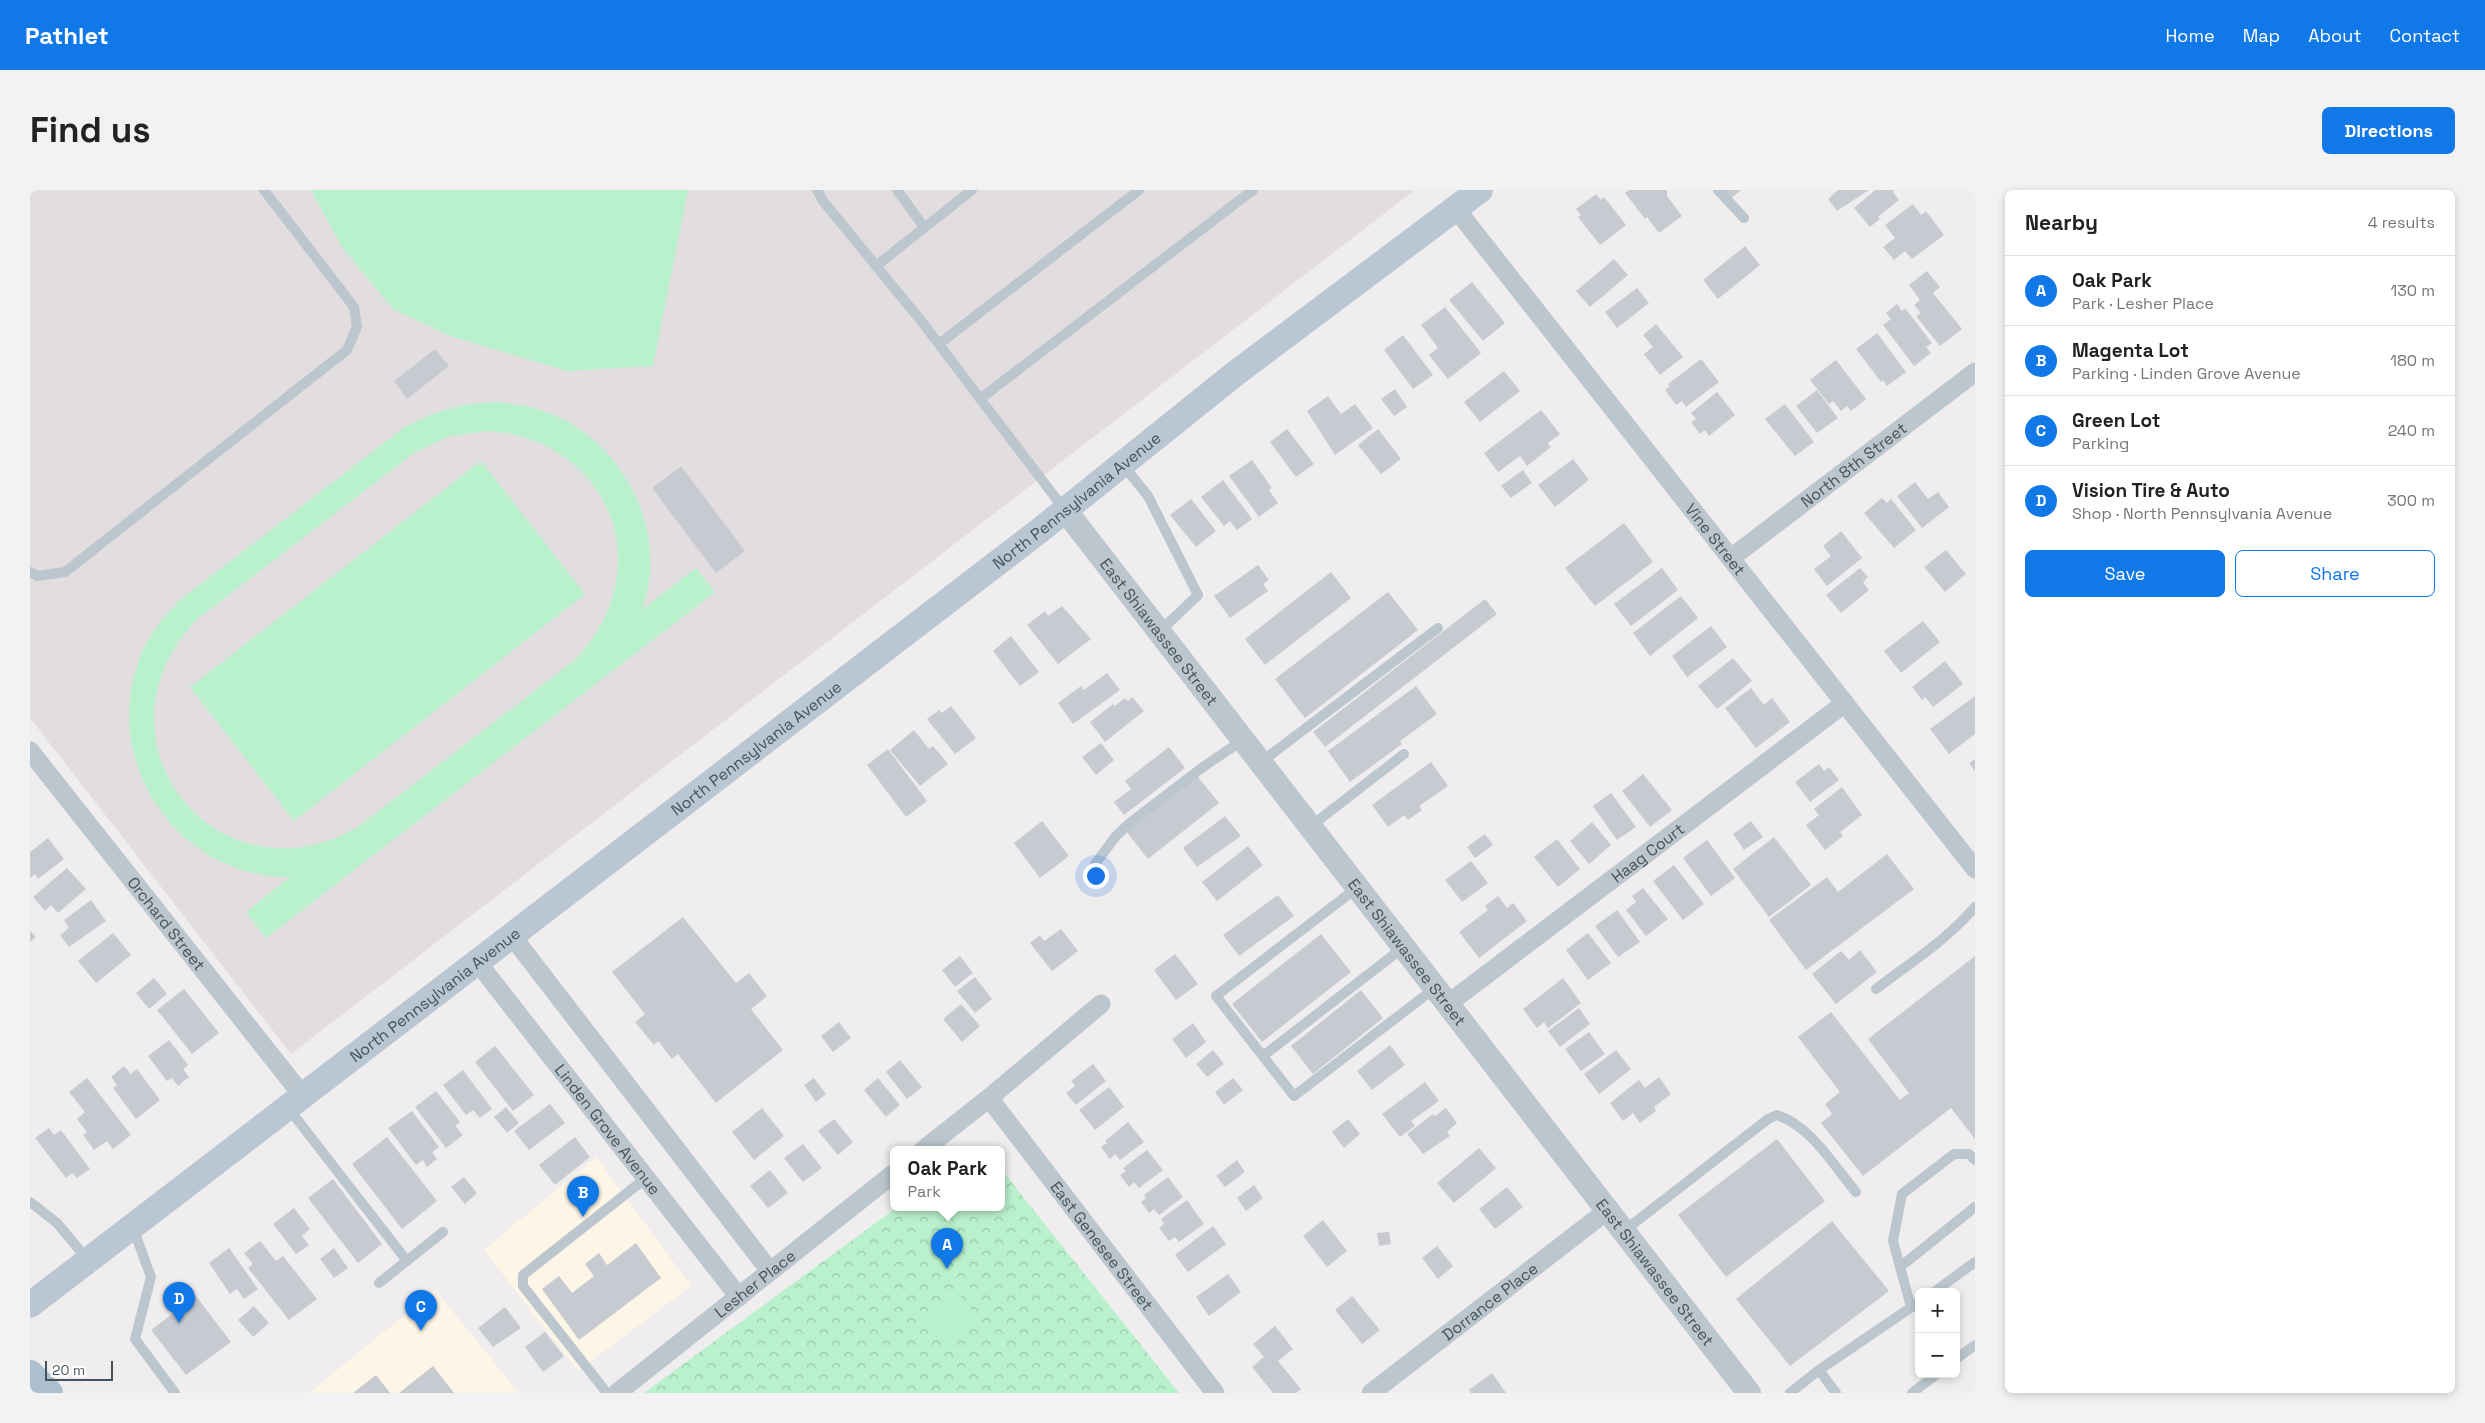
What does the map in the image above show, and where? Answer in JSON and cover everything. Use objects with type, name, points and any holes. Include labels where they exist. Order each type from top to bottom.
[{"type":"main road","name":"North Pennsylvania Avenue","points":[[30,1305],[478,963],[1065,510],[1236,373],[1480,190]]},
{"type":"main road","points":[[30,1374],[49,1393]]},
{"type":"street","name":"Vine Street","points":[[1456,208],[1975,869]]},
{"type":"street","name":"North 8th Street","points":[[1731,558],[1975,372]]},
{"type":"street","name":"East Shiawassee Street","points":[[1065,510],[1749,1393]]},
{"type":"street","name":"Haag Court","points":[[1442,995],[1845,703]]},
{"type":"street","name":"Orchard Street","points":[[30,751],[296,1102]]},
{"type":"street","points":[[512,936],[770,1271]]},
{"type":"street","name":"Linden Grove Avenue","points":[[478,963],[739,1297]]},
{"type":"street","points":[[928,1146],[989,1098],[1101,1004]]},
{"type":"street","name":"East Genesee Street","points":[[989,1098],[1215,1393]]},
{"type":"street","name":"Lesher Place","points":[[617,1393],[890,1176]]},
{"type":"street","name":"Dorrance Place","points":[[1371,1393],[1608,1210]]},
{"type":"lane","points":[[30,572],[37,576],[65,572],[347,350],[357,327],[354,307],[264,190]]},
{"type":"lane","points":[[818,190],[823,201],[939,344],[1065,510]]},
{"type":"lane","points":[[897,190],[924,227]]},
{"type":"lane","points":[[876,266],[972,190]]},
{"type":"lane","points":[[939,344],[1139,190]]},
{"type":"lane","points":[[980,399],[1253,190]]},
{"type":"lane","points":[[1718,190],[1744,218]]},
{"type":"lane","points":[[1123,465],[1148,496],[1198,595],[1160,631]]},
{"type":"lane","points":[[1262,762],[1438,628]]},
{"type":"lane","points":[[1095,864],[1116,836],[1131,822],[1203,767],[1244,739]]},
{"type":"lane","points":[[1311,826],[1404,754]]},
{"type":"lane","points":[[1358,886],[1216,996],[1294,1096],[1442,995]]},
{"type":"lane","points":[[1876,989],[1946,936],[1975,906]]},
{"type":"lane","points":[[1263,1056],[1404,946]]},
{"type":"lane","points":[[296,1102],[407,1261]]},
{"type":"lane","points":[[1624,1231],[1768,1119],[1777,1115],[1790,1119],[1802,1127],[1856,1192]]},
{"type":"lane","points":[[1790,1393],[1819,1370],[1915,1305],[1900,1267],[1893,1240],[1902,1194],[1954,1154],[1969,1154],[1975,1160]]},
{"type":"lane","points":[[606,1393],[523,1286],[523,1274],[646,1178]]},
{"type":"lane","points":[[30,1202],[57,1223],[88,1261]]},
{"type":"lane","points":[[1900,1267],[1975,1207]]},
{"type":"lane","points":[[133,1227],[151,1277],[135,1339],[174,1393]]},
{"type":"lane","points":[[379,1283],[443,1232]]},
{"type":"lane","points":[[1939,1288],[1975,1262]]},
{"type":"lane","points":[[1960,1357],[1975,1345]]},
{"type":"lane","points":[[1819,1370],[1836,1393]]},
{"type":"lane","points":[[1912,1393],[1932,1378]]},
{"type":"shaded area","points":[[30,190],[1415,190],[291,1054],[30,718]]},
{"type":"shaded area","points":[[596,1157],[691,1286],[578,1371],[484,1250]]},
{"type":"shaded area","points":[[435,1290],[519,1393],[309,1393]]},
{"type":"green space","points":[[311,190],[688,190],[653,366],[567,371],[450,336],[393,309],[342,247]]},
{"type":"green space","points":[[497,402],[516,404],[546,412],[569,423],[590,437],[608,454],[623,474],[635,495],[644,519],[649,543],[650,574],[643,609],[696,568],[715,592],[266,938],[246,912],[290,877],[250,872],[215,858],[184,837],[159,809],[141,776],[131,740],[130,702],[141,654],[155,629],[180,600],[402,429],[425,417],[448,409],[472,404]],"holes":[[[488,431],[531,440],[565,458],[592,483],[610,515],[618,550],[615,587],[601,624],[576,659],[358,827],[306,846],[257,846],[215,829],[182,799],[161,760],[154,714],[165,667],[196,620],[414,453],[450,436]]]},
{"type":"green space","points":[[481,461],[585,594],[294,821],[190,687]]},
{"type":"green space","points":[[1005,1174],[1179,1393],[644,1393],[892,1211],[1005,1211]]},
{"type":"green space","points":[[960,1295],[977,1316],[945,1343],[928,1321]]},
{"type":"building","points":[[1629,190],[1667,190],[1667,196],[1682,216],[1659,233],[1647,217],[1645,219],[1625,193]]},
{"type":"building","points":[[1723,190],[1741,190],[1730,199]]},
{"type":"building","points":[[1838,190],[1869,190],[1837,211],[1828,199]]},
{"type":"building","points":[[1875,190],[1895,190],[1893,192],[1899,200],[1878,217],[1880,219],[1870,227],[1854,208]]},
{"type":"building","points":[[1596,194],[1601,200],[1604,197],[1626,225],[1600,245],[1578,217],[1581,215],[1576,209]]},
{"type":"building","points":[[1913,204],[1921,215],[1926,211],[1944,235],[1912,259],[1905,251],[1894,260],[1883,247],[1895,238],[1885,225]]},
{"type":"building","points":[[1745,246],[1760,265],[1718,299],[1703,280]]},
{"type":"building","points":[[1614,259],[1628,275],[1590,307],[1576,291]]},
{"type":"building","points":[[1927,271],[1940,287],[1933,293],[1962,329],[1940,346],[1916,316],[1921,313],[1914,305],[1920,300],[1909,285]]},
{"type":"building","points":[[1472,282],[1505,323],[1483,341],[1449,300]]},
{"type":"building","points":[[1637,288],[1649,303],[1617,328],[1605,312]]},
{"type":"building","points":[[1897,304],[1902,311],[1905,308],[1932,343],[1926,347],[1931,353],[1914,366],[1883,325],[1891,319],[1886,313]]},
{"type":"building","points":[[1445,307],[1481,353],[1448,379],[1429,355],[1438,348],[1421,325]]},
{"type":"building","points":[[1656,324],[1683,357],[1660,375],[1644,354],[1653,347],[1643,335]]},
{"type":"building","points":[[1877,333],[1906,372],[1887,386],[1883,380],[1881,382],[1856,349]]},
{"type":"building","points":[[1403,335],[1433,375],[1413,389],[1384,350]]},
{"type":"building","points":[[435,349],[449,366],[407,399],[394,381]]},
{"type":"building","points":[[1701,359],[1719,382],[1686,407],[1682,401],[1676,405],[1665,390],[1670,386],[1668,384]]},
{"type":"building","points":[[1836,360],[1866,399],[1851,411],[1847,406],[1841,411],[1833,401],[1829,404],[1810,380]]},
{"type":"building","points":[[1504,371],[1520,391],[1480,422],[1464,402]]},
{"type":"building","points":[[1395,389],[1407,407],[1394,416],[1381,399]]},
{"type":"building","points":[[1817,390],[1838,418],[1817,433],[1796,406]]},
{"type":"building","points":[[1717,392],[1735,415],[1709,436],[1705,430],[1700,434],[1691,422],[1696,419],[1691,413]]},
{"type":"building","points":[[1328,396],[1341,414],[1355,404],[1373,428],[1335,455],[1307,411]]},
{"type":"building","points":[[1785,404],[1814,442],[1795,456],[1765,419]]},
{"type":"building","points":[[1541,410],[1560,434],[1548,443],[1551,447],[1527,466],[1520,456],[1498,472],[1484,453]]},
{"type":"building","points":[[1287,429],[1314,464],[1296,477],[1270,442]]},
{"type":"building","points":[[1378,429],[1401,459],[1381,474],[1358,445]]},
{"type":"building","points":[[1573,459],[1589,480],[1555,507],[1538,485]]},
{"type":"building","points":[[1252,460],[1272,488],[1269,490],[1278,503],[1259,517],[1229,476]]},
{"type":"building","points":[[681,466],[745,551],[716,573],[652,488]]},
{"type":"building","points":[[1523,470],[1532,483],[1511,498],[1501,486]]},
{"type":"building","points":[[1223,480],[1252,519],[1237,530],[1230,521],[1224,526],[1201,497]]},
{"type":"building","points":[[1915,482],[1928,499],[1938,492],[1949,507],[1922,528],[1897,496]]},
{"type":"building","points":[[1882,498],[1887,503],[1891,499],[1916,530],[1894,548],[1864,513]]},
{"type":"building","points":[[1191,499],[1216,531],[1196,547],[1170,515]]},
{"type":"building","points":[[1624,523],[1653,562],[1595,606],[1565,568]]},
{"type":"building","points":[[1841,531],[1862,558],[1827,586],[1814,569],[1831,556],[1823,546]]},
{"type":"building","points":[[1946,550],[1966,574],[1945,592],[1924,567]]},
{"type":"building","points":[[1258,565],[1269,580],[1263,584],[1268,591],[1230,618],[1214,596]]},
{"type":"building","points":[[1662,568],[1678,590],[1631,626],[1614,604]]},
{"type":"building","points":[[1860,568],[1868,577],[1863,582],[1869,590],[1841,613],[1826,595]]},
{"type":"building","points":[[1331,572],[1351,598],[1265,665],[1245,639]]},
{"type":"building","points":[[1388,592],[1418,630],[1305,718],[1275,679]]},
{"type":"building","points":[[1681,596],[1698,618],[1650,656],[1633,633]]},
{"type":"building","points":[[1485,599],[1497,614],[1325,747],[1313,732]]},
{"type":"building","points":[[1062,606],[1091,639],[1058,664],[1027,625],[1045,611],[1048,616]]},
{"type":"building","points":[[1923,621],[1940,642],[1901,673],[1884,651]]},
{"type":"building","points":[[1711,626],[1727,647],[1687,677],[1672,656]]},
{"type":"building","points":[[1011,636],[1039,672],[1020,686],[993,651]]},
{"type":"building","points":[[1733,658],[1752,681],[1717,709],[1698,686]]},
{"type":"building","points":[[1945,661],[1963,684],[1933,707],[1925,697],[1922,700],[1912,687]]},
{"type":"building","points":[[1107,673],[1120,690],[1073,724],[1058,703],[1081,686],[1084,690]]},
{"type":"building","points":[[1416,686],[1437,714],[1400,741],[1402,744],[1350,782],[1328,751]]},
{"type":"building","points":[[1751,688],[1764,705],[1772,698],[1790,722],[1756,748],[1725,708]]},
{"type":"building","points":[[1975,696],[1975,734],[1949,754],[1930,729]]},
{"type":"building","points":[[1132,697],[1144,711],[1105,742],[1090,722],[1113,704],[1115,706],[1125,698],[1128,701]]},
{"type":"building","points":[[951,706],[976,738],[955,754],[927,719],[939,710],[942,713]]},
{"type":"building","points":[[914,730],[929,749],[933,746],[948,764],[920,786],[890,750]]},
{"type":"building","points":[[1101,743],[1114,760],[1096,775],[1082,757]]},
{"type":"building","points":[[1169,747],[1185,768],[1124,815],[1114,802],[1131,789],[1125,781]]},
{"type":"building","points":[[888,749],[927,801],[906,817],[867,765]]},
{"type":"building","points":[[1975,759],[1975,771],[1969,763]]},
{"type":"building","points":[[1431,762],[1448,786],[1419,806],[1422,810],[1408,820],[1404,815],[1388,827],[1372,805]]},
{"type":"building","points":[[1819,764],[1824,771],[1829,767],[1839,780],[1810,802],[1795,782]]},
{"type":"building","points":[[1643,774],[1672,810],[1650,827],[1622,791]]},
{"type":"building","points":[[1197,776],[1219,803],[1148,859],[1126,831]]},
{"type":"building","points":[[1842,787],[1862,815],[1840,832],[1843,836],[1825,850],[1806,825],[1819,815],[1814,809]]},
{"type":"building","points":[[1611,793],[1636,827],[1617,840],[1593,806]]},
{"type":"building","points":[[1225,816],[1241,836],[1197,867],[1183,848]]},
{"type":"building","points":[[1042,821],[1069,856],[1040,878],[1014,843]]},
{"type":"building","points":[[1751,821],[1763,837],[1744,850],[1733,834]]},
{"type":"building","points":[[1592,822],[1611,845],[1589,864],[1570,841]]},
{"type":"building","points":[[1485,834],[1493,845],[1475,858],[1467,847]]},
{"type":"building","points":[[1774,837],[1811,885],[1769,917],[1733,869]]},
{"type":"building","points":[[48,838],[64,859],[38,879],[35,874],[30,878],[30,852]]},
{"type":"building","points":[[1557,839],[1580,869],[1558,887],[1534,857]]},
{"type":"building","points":[[1707,840],[1735,878],[1711,896],[1683,858]]},
{"type":"building","points":[[1248,846],[1263,865],[1217,901],[1202,882]]},
{"type":"building","points":[[1887,854],[1914,889],[1806,970],[1769,920],[1827,877],[1838,892]]},
{"type":"building","points":[[1471,861],[1488,883],[1462,902],[1445,880]]},
{"type":"building","points":[[1674,865],[1704,904],[1683,920],[1653,881]]},
{"type":"building","points":[[67,868],[86,889],[58,913],[51,905],[45,911],[33,897]]},
{"type":"building","points":[[1643,888],[1668,919],[1646,936],[1626,910],[1636,902],[1632,896]]},
{"type":"building","points":[[1278,895],[1294,916],[1239,956],[1223,935]]},
{"type":"building","points":[[1498,896],[1507,908],[1513,903],[1527,921],[1479,958],[1459,932],[1488,910],[1485,906]]},
{"type":"building","points":[[91,900],[106,921],[69,947],[60,935],[69,928],[64,920]]},
{"type":"building","points":[[1617,910],[1640,942],[1618,957],[1595,926]]},
{"type":"building","points":[[683,917],[736,983],[749,973],[767,996],[751,1009],[783,1050],[716,1103],[678,1054],[672,1059],[658,1041],[654,1045],[635,1022],[645,1014],[612,972]]},
{"type":"building","points":[[1061,929],[1078,951],[1052,971],[1030,943],[1040,935],[1044,941]]},
{"type":"building","points":[[30,931],[36,937],[30,942]]},
{"type":"building","points":[[113,933],[131,955],[96,983],[78,961]]},
{"type":"building","points":[[1588,933],[1611,963],[1588,980],[1566,950]]},
{"type":"building","points":[[1321,934],[1351,972],[1262,1042],[1232,1004]]},
{"type":"building","points":[[1860,950],[1877,972],[1836,1004],[1812,974],[1841,951],[1849,960]]},
{"type":"building","points":[[1175,954],[1198,984],[1176,1000],[1154,970]]},
{"type":"building","points":[[960,956],[973,973],[955,987],[942,970]]},
{"type":"building","points":[[1975,956],[1975,1139],[1951,1108],[1863,1176],[1821,1123],[1832,1114],[1825,1104],[1840,1092],[1798,1037],[1831,1012],[1900,1100],[1909,1093],[1868,1039]]},
{"type":"building","points":[[975,977],[992,999],[975,1013],[957,991]]},
{"type":"building","points":[[154,978],[167,994],[149,1009],[136,993]]},
{"type":"building","points":[[1563,978],[1581,1003],[1548,1028],[1544,1022],[1537,1028],[1523,1009]]},
{"type":"building","points":[[184,989],[219,1033],[192,1054],[157,1010]]},
{"type":"building","points":[[1361,990],[1383,1018],[1313,1074],[1291,1046]]},
{"type":"building","points":[[961,1004],[980,1026],[962,1042],[943,1019]]},
{"type":"building","points":[[1579,1008],[1590,1024],[1560,1047],[1548,1031]]},
{"type":"building","points":[[839,1022],[851,1038],[833,1052],[821,1036]]},
{"type":"building","points":[[1193,1023],[1206,1042],[1186,1058],[1172,1039]]},
{"type":"building","points":[[1589,1032],[1605,1054],[1581,1071],[1565,1049]]},
{"type":"building","points":[[169,1040],[188,1065],[183,1069],[189,1077],[178,1086],[172,1078],[167,1081],[148,1056]]},
{"type":"building","points":[[1390,1045],[1405,1065],[1372,1090],[1357,1071]]},
{"type":"building","points":[[495,1046],[534,1095],[513,1111],[475,1062]]},
{"type":"building","points":[[1213,1050],[1224,1064],[1207,1077],[1196,1064]]},
{"type":"building","points":[[1616,1050],[1631,1069],[1599,1094],[1584,1074]]},
{"type":"building","points":[[900,1060],[922,1087],[907,1099],[886,1072]]},
{"type":"building","points":[[1093,1064],[1106,1081],[1076,1105],[1066,1093],[1075,1086],[1071,1081]]},
{"type":"building","points":[[124,1066],[131,1074],[137,1069],[160,1100],[136,1119],[113,1088],[117,1085],[111,1077]]},
{"type":"building","points":[[463,1070],[492,1109],[480,1118],[473,1110],[466,1115],[443,1085]]},
{"type":"building","points":[[1659,1077],[1671,1094],[1654,1107],[1656,1111],[1640,1123],[1633,1113],[1623,1121],[1610,1103],[1639,1080],[1645,1088]]},
{"type":"building","points":[[87,1078],[131,1135],[113,1149],[107,1141],[94,1150],[83,1135],[87,1132],[77,1119],[85,1112],[69,1092]]},
{"type":"building","points":[[814,1078],[826,1094],[816,1102],[804,1085]]},
{"type":"building","points":[[878,1078],[900,1105],[886,1117],[864,1090]]},
{"type":"building","points":[[1233,1078],[1243,1090],[1224,1105],[1215,1092]]},
{"type":"building","points":[[1425,1082],[1439,1101],[1411,1121],[1415,1126],[1400,1137],[1382,1114]]},
{"type":"building","points":[[1109,1087],[1124,1107],[1095,1130],[1079,1110]]},
{"type":"building","points":[[436,1091],[460,1122],[455,1126],[463,1135],[446,1148],[415,1107]]},
{"type":"building","points":[[550,1104],[565,1123],[529,1150],[514,1131]]},
{"type":"building","points":[[506,1107],[519,1123],[507,1133],[494,1117]]},
{"type":"building","points":[[762,1108],[784,1136],[754,1160],[732,1132]]},
{"type":"building","points":[[1446,1108],[1457,1123],[1447,1132],[1450,1136],[1423,1154],[1407,1134],[1433,1114],[1435,1116]]},
{"type":"building","points":[[412,1111],[439,1147],[432,1152],[437,1159],[427,1167],[423,1160],[416,1165],[388,1128]]},
{"type":"building","points":[[834,1119],[853,1142],[838,1155],[818,1131]]},
{"type":"building","points":[[1348,1119],[1360,1134],[1344,1148],[1332,1132]]},
{"type":"building","points":[[1128,1122],[1144,1142],[1120,1160],[1115,1154],[1110,1159],[1101,1147],[1107,1143],[1105,1141]]},
{"type":"building","points":[[49,1128],[54,1135],[61,1130],[90,1169],[77,1178],[72,1173],[66,1178],[35,1138]]},
{"type":"building","points":[[387,1137],[437,1201],[402,1229],[352,1164]]},
{"type":"building","points":[[575,1137],[590,1157],[555,1185],[539,1165]]},
{"type":"building","points":[[1777,1139],[1825,1201],[1726,1277],[1678,1215]]},
{"type":"building","points":[[803,1144],[822,1168],[803,1182],[784,1158]]},
{"type":"building","points":[[1479,1148],[1496,1168],[1454,1203],[1437,1183]]},
{"type":"building","points":[[1147,1150],[1163,1170],[1139,1188],[1134,1182],[1129,1187],[1120,1175],[1126,1171],[1123,1168]]},
{"type":"building","points":[[1237,1160],[1245,1172],[1225,1187],[1216,1176]]},
{"type":"building","points":[[770,1170],[788,1193],[768,1208],[750,1186]]},
{"type":"building","points":[[464,1177],[477,1193],[465,1204],[451,1187]]},
{"type":"building","points":[[1168,1177],[1183,1197],[1159,1215],[1154,1209],[1149,1213],[1141,1202],[1146,1198],[1144,1195]]},
{"type":"building","points":[[333,1179],[382,1244],[358,1263],[308,1198]]},
{"type":"building","points":[[1254,1185],[1263,1198],[1246,1211],[1237,1198]]},
{"type":"building","points":[[1507,1187],[1523,1207],[1495,1229],[1479,1209]]},
{"type":"building","points":[[1187,1200],[1204,1224],[1179,1242],[1175,1237],[1169,1241],[1159,1228],[1164,1224],[1161,1219]]},
{"type":"building","points":[[294,1208],[310,1229],[302,1236],[309,1245],[296,1254],[273,1224]]},
{"type":"building","points":[[1323,1220],[1347,1251],[1327,1267],[1303,1236]]},
{"type":"building","points":[[1832,1221],[1889,1291],[1790,1366],[1736,1299]]},
{"type":"building","points":[[1213,1226],[1226,1244],[1188,1272],[1175,1255]]},
{"type":"building","points":[[1389,1232],[1391,1244],[1379,1246],[1377,1233]]},
{"type":"building","points":[[260,1241],[276,1261],[283,1256],[317,1299],[289,1320],[248,1268],[253,1264],[244,1253]]},
{"type":"building","points":[[636,1243],[661,1278],[579,1340],[542,1289],[559,1276],[572,1293],[594,1276],[585,1264],[599,1253],[607,1265]]},
{"type":"building","points":[[1437,1246],[1453,1266],[1438,1279],[1422,1258]]},
{"type":"building","points":[[229,1248],[258,1289],[244,1299],[237,1289],[230,1294],[209,1263]]},
{"type":"building","points":[[334,1248],[348,1268],[334,1278],[320,1259]]},
{"type":"building","points":[[1228,1274],[1241,1292],[1209,1316],[1196,1297]]},
{"type":"building","points":[[196,1296],[231,1342],[186,1375],[151,1330]]},
{"type":"building","points":[[1352,1296],[1380,1330],[1362,1344],[1335,1310]]},
{"type":"building","points":[[254,1306],[269,1323],[253,1337],[238,1320]]},
{"type":"building","points":[[505,1307],[521,1328],[493,1347],[478,1328]]},
{"type":"building","points":[[1275,1326],[1293,1349],[1278,1361],[1301,1389],[1296,1393],[1273,1393],[1252,1367],[1264,1357],[1253,1344]]},
{"type":"building","points":[[545,1332],[564,1356],[543,1372],[525,1347]]},
{"type":"building","points":[[433,1366],[454,1393],[399,1393]]},
{"type":"building","points":[[1492,1373],[1506,1393],[1471,1393],[1469,1390]]},
{"type":"building","points":[[376,1375],[390,1393],[353,1393]]},
{"type":"place","name":"Magenta Lot","points":[[583,1217]]},
{"type":"place","name":"Oak Park","points":[[947,1269]]},
{"type":"place","name":"Vision Tire & Auto","points":[[179,1323]]},
{"type":"place","name":"Green Lot","points":[[421,1331]]}]
